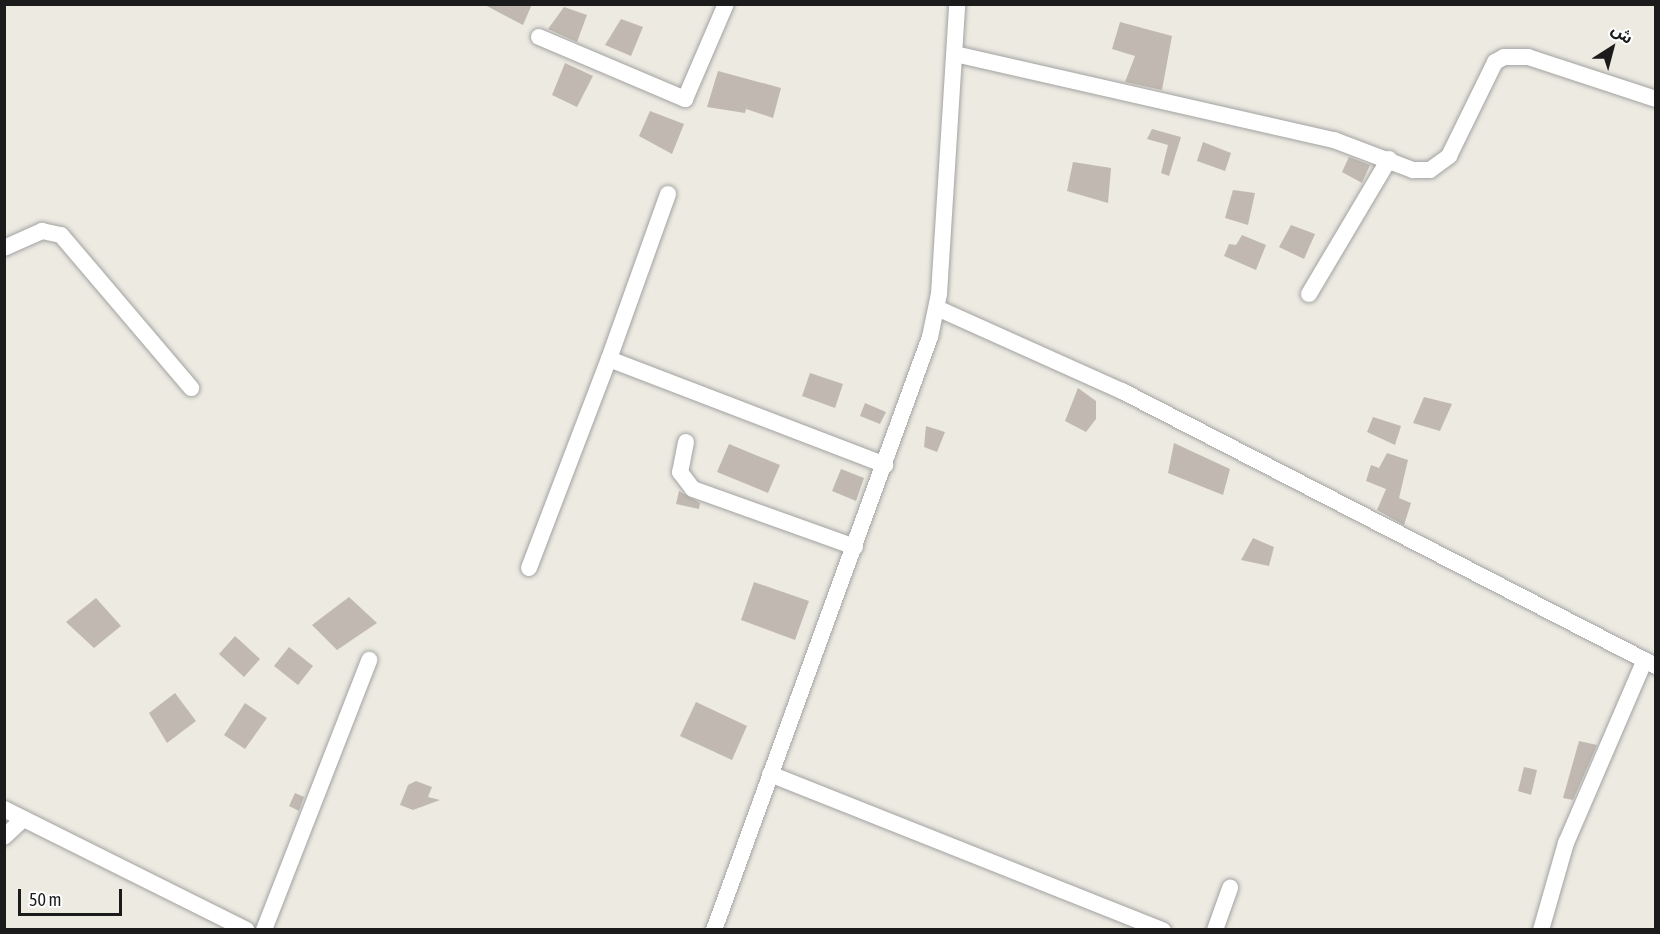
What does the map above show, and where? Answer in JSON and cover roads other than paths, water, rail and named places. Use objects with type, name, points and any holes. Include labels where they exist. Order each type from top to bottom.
[{"type":"street","points":[[714,930],[885,465],[937,308],[957,4]]},
{"type":"street","points":[[539,37],[685,99],[725,5]]},
{"type":"street","points":[[955,54],[1334,140],[1413,170],[1441,164],[1495,62],[1512,55],[1656,99]]},
{"type":"street","points":[[1309,294],[1389,159]]},
{"type":"street","points":[[529,568],[609,359],[668,194]]},
{"type":"street","points":[[4,248],[42,231],[61,235],[191,388]]},
{"type":"street","points":[[937,308],[1122,391],[1650,663],[1566,843],[1541,930]]},
{"type":"street","points":[[609,359],[885,465]]},
{"type":"street","points":[[686,442],[680,472],[693,489],[855,547]]},
{"type":"street","points":[[264,930],[369,660]]},
{"type":"street","points":[[770,774],[1163,930]]},
{"type":"street","points":[[4,809],[22,820],[247,930]]},
{"type":"street","points":[[4,837],[22,820]]},
{"type":"street","points":[[1215,930],[1230,888]]}]
